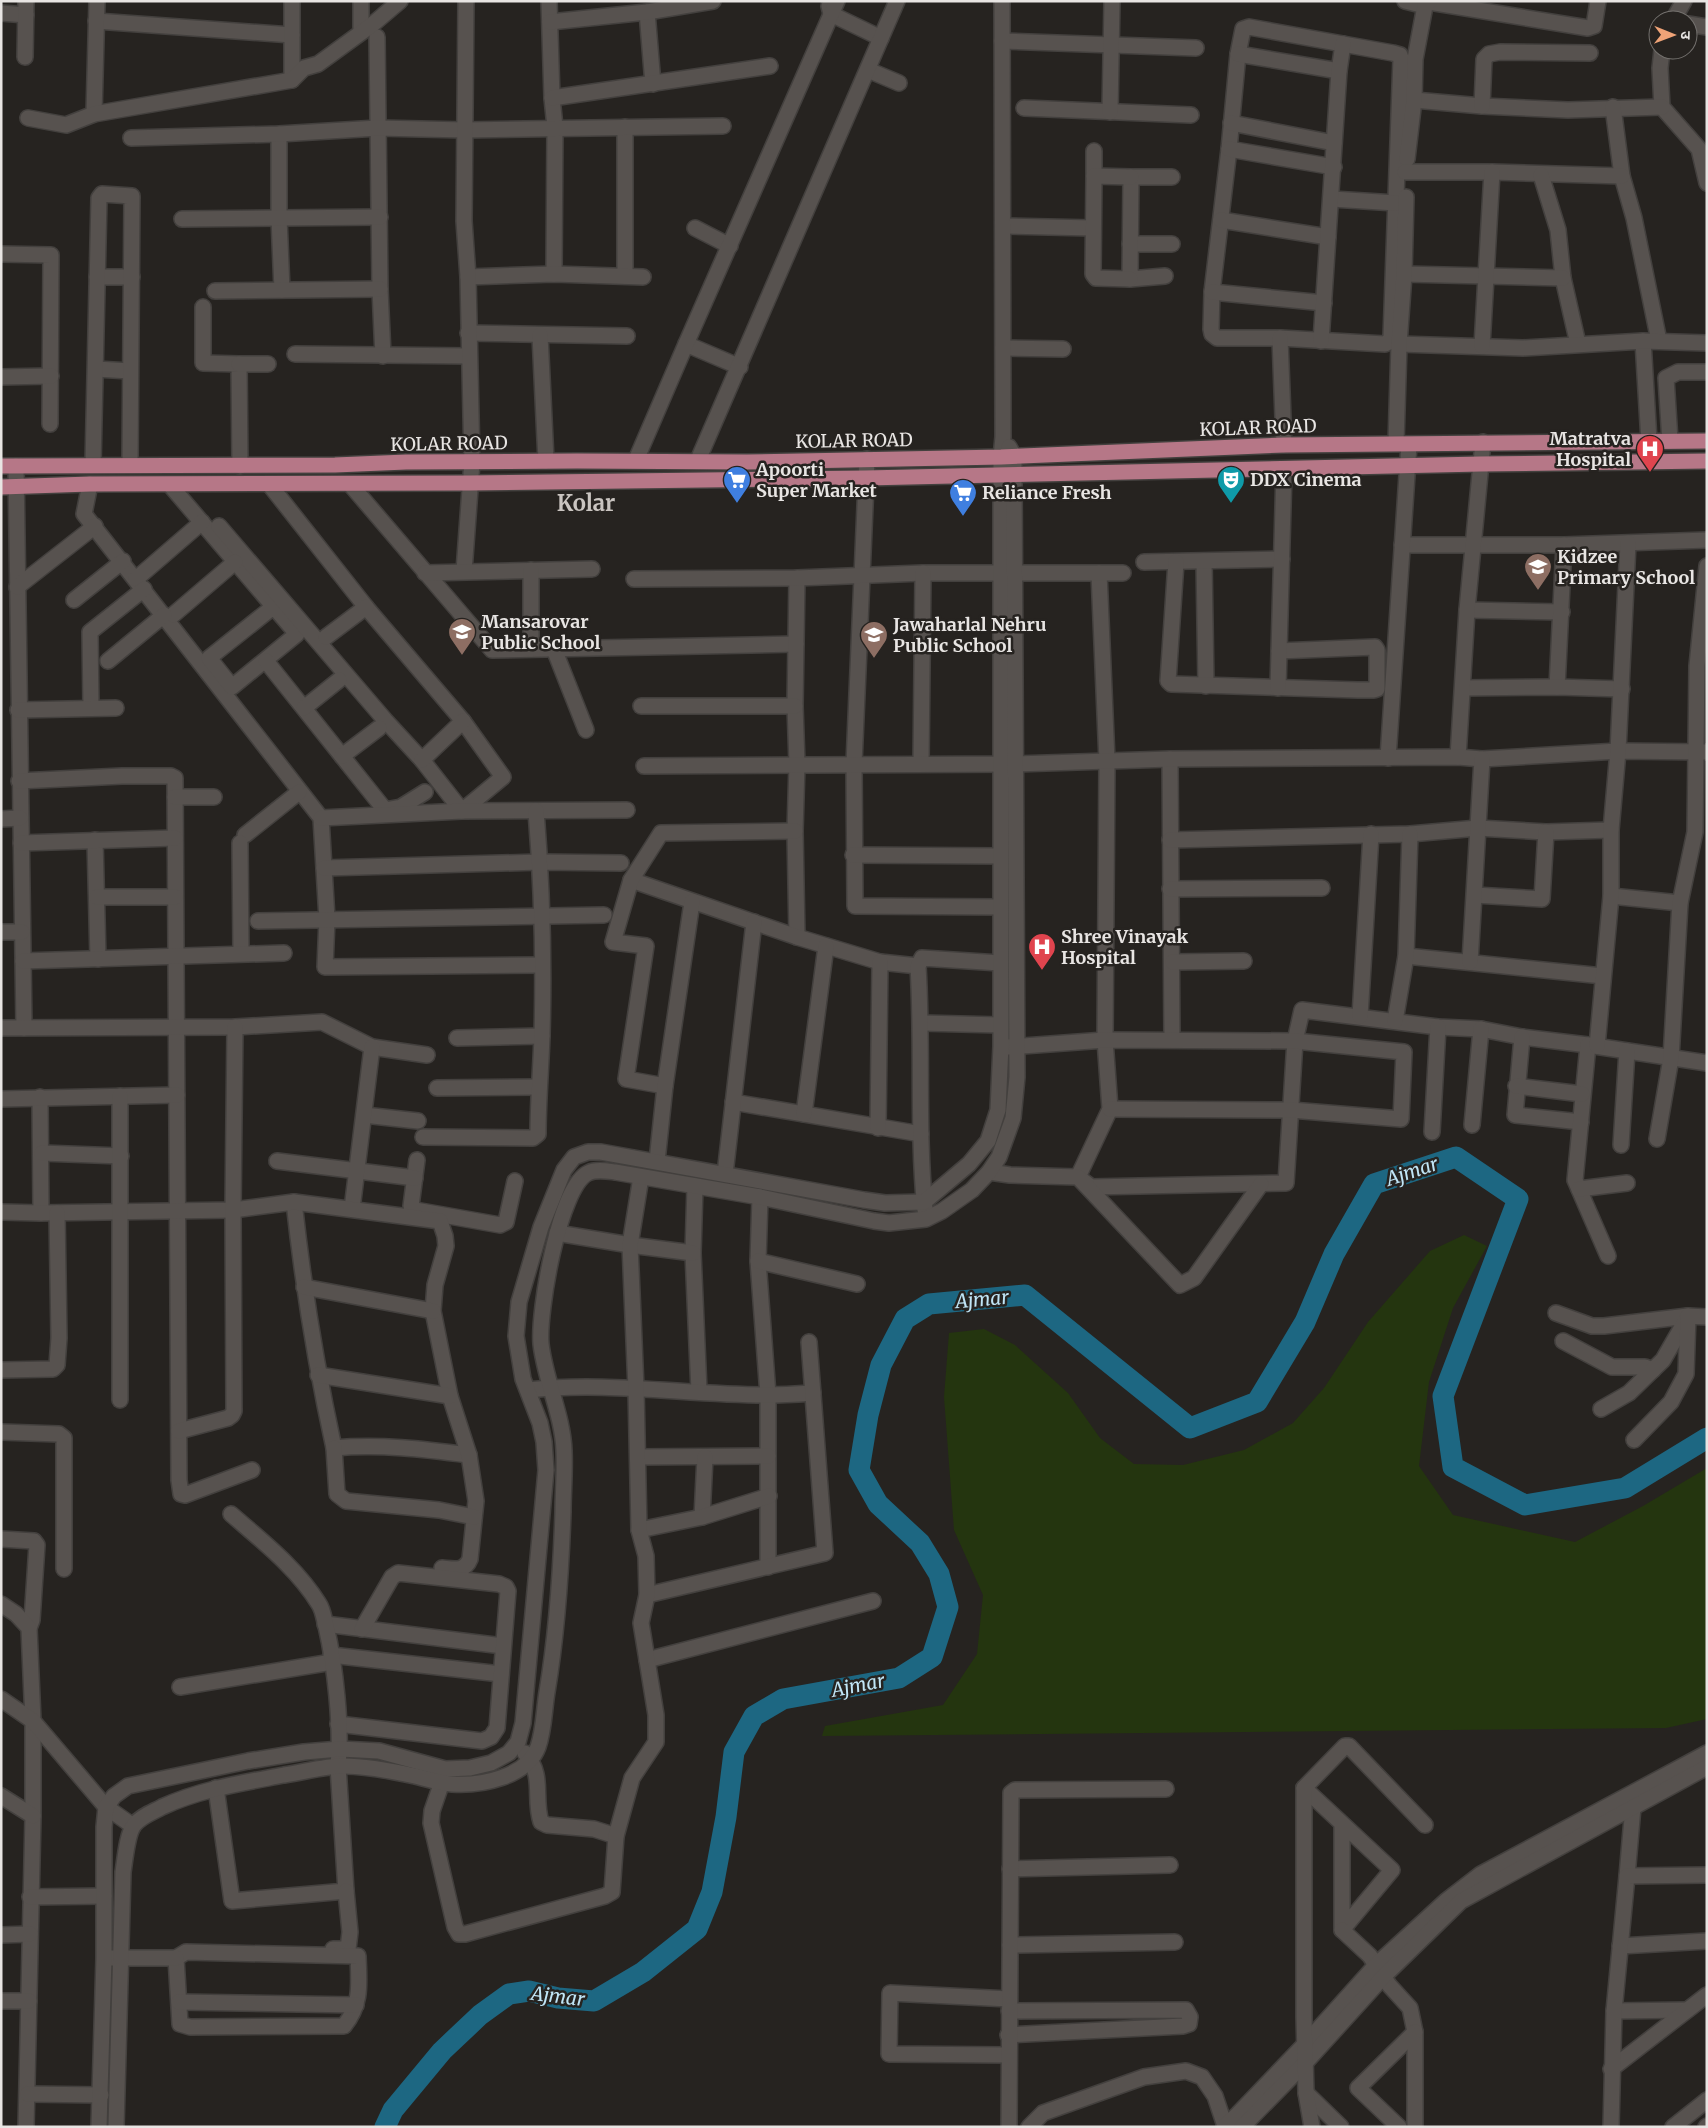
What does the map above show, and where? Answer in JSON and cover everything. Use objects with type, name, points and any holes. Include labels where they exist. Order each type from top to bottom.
[{"type":"main road","name":"KOLAR ROAD","points":[[9,466],[240,466],[636,460],[747,462],[1008,457],[1284,445],[1707,441]]},
{"type":"main road","points":[[1284,445],[1284,470]]},
{"type":"main road","name":"KOLAR ROAD","points":[[9,487],[90,484],[350,484],[866,478],[1284,470],[1480,464],[1707,461]]},
{"type":"street","points":[[94,114],[97,1]]},
{"type":"street","points":[[292,1],[292,80]]},
{"type":"street","points":[[361,1],[361,32]]},
{"type":"street","points":[[28,118],[66,124],[94,114],[292,80],[304,68],[318,64],[400,1]]},
{"type":"street","points":[[464,571],[472,462],[468,277],[464,221],[466,1]]},
{"type":"street","points":[[549,1],[552,98],[555,128],[554,274]]},
{"type":"street","points":[[550,22],[610,8],[647,12],[668,4],[713,1]]},
{"type":"street","points":[[698,460],[740,367],[897,1]]},
{"type":"street","points":[[116,2127],[123,1872],[126,1849],[133,1826],[146,1815],[169,1804],[216,1788],[338,1766],[425,1772],[472,1784],[507,1775],[523,1767],[531,1760],[538,1746],[552,1665],[562,1561],[564,1450],[562,1434],[545,1375],[540,1340],[541,1312],[557,1233],[571,1192],[579,1180],[588,1172],[600,1170],[760,1198],[874,1221],[907,1222],[926,1219],[942,1211],[972,1190],[989,1172],[998,1156],[1013,1118],[1017,1077],[1007,764],[1008,457],[1003,436],[1002,1]]},
{"type":"street","points":[[1110,112],[1112,1]]},
{"type":"street","points":[[1405,1],[1588,28],[1594,26],[1598,1]]},
{"type":"street","points":[[1388,758],[1407,466],[1402,444],[1399,344],[1404,274],[1406,172],[1414,100],[1415,59],[1428,3]]},
{"type":"street","points":[[636,460],[730,246],[832,5],[881,38]]},
{"type":"street","points":[[1,13],[26,8],[25,58]]},
{"type":"street","points":[[647,12],[653,84]]},
{"type":"street","points":[[96,21],[292,35]]},
{"type":"street","points":[[1249,27],[1393,53],[1400,55],[1402,58],[1389,342],[1385,344],[1280,338],[1217,338],[1211,329],[1212,292],[1238,54],[1243,29],[1249,27]]},
{"type":"street","points":[[377,37],[380,289],[383,356]]},
{"type":"street","points":[[1002,42],[1196,48]]},
{"type":"street","points":[[1321,341],[1332,200],[1339,71],[1343,44]]},
{"type":"street","points":[[1482,106],[1484,59],[1489,54],[1500,52],[1590,53]]},
{"type":"street","points":[[1238,54],[1339,71]]},
{"type":"street","points":[[1661,60],[1662,107],[1699,149],[1707,182]]},
{"type":"street","points":[[552,98],[770,66]]},
{"type":"street","points":[[868,70],[898,83]]},
{"type":"street","points":[[1414,100],[1482,106],[1568,110],[1662,107]]},
{"type":"street","points":[[1024,108],[1190,115]]},
{"type":"street","points":[[1613,108],[1622,176],[1634,218],[1658,341]]},
{"type":"street","points":[[1231,123],[1334,143]]},
{"type":"street","points":[[625,126],[625,276]]},
{"type":"street","points":[[131,138],[280,134],[378,128],[465,130],[625,126],[723,126]]},
{"type":"street","points":[[280,134],[279,218],[282,290]]},
{"type":"street","points":[[1229,149],[1334,168]]},
{"type":"street","points":[[1094,152],[1092,228],[1094,274],[1096,278],[1130,279],[1165,276]]},
{"type":"street","points":[[1406,172],[1492,172],[1622,176]]},
{"type":"street","points":[[1482,346],[1492,172]]},
{"type":"street","points":[[1541,174],[1558,230],[1563,278],[1578,344]]},
{"type":"street","points":[[1094,176],[1172,177]]},
{"type":"street","points":[[1130,279],[1131,177]]},
{"type":"street","points":[[93,465],[99,198],[102,194],[132,195],[130,466]]},
{"type":"street","points":[[1332,200],[1396,203]]},
{"type":"street","points":[[182,219],[380,217]]},
{"type":"street","points":[[1221,220],[1328,237]]},
{"type":"street","points":[[1003,226],[1092,228]]},
{"type":"street","points":[[695,228],[730,246]]},
{"type":"street","points":[[1130,244],[1172,244]]},
{"type":"street","points":[[1,254],[52,254],[50,424]]},
{"type":"street","points":[[468,277],[554,274],[643,277]]},
{"type":"street","points":[[1404,274],[1563,278]]},
{"type":"street","points":[[97,277],[132,277]]},
{"type":"street","points":[[215,291],[380,289]]},
{"type":"street","points":[[1212,292],[1324,303]]},
{"type":"street","points":[[203,307],[203,363],[268,364]]},
{"type":"street","points":[[468,333],[627,336]]},
{"type":"street","points":[[540,335],[546,461]]},
{"type":"street","points":[[1280,338],[1284,445]]},
{"type":"street","points":[[1399,344],[1523,348],[1643,341],[1707,343]]},
{"type":"street","points":[[1643,341],[1649,441]]},
{"type":"street","points":[[686,344],[740,367]]},
{"type":"street","points":[[1003,348],[1063,349]]},
{"type":"street","points":[[295,354],[469,356]]},
{"type":"street","points":[[239,364],[240,466]]},
{"type":"street","points":[[96,370],[130,371]]},
{"type":"street","points":[[1670,441],[1666,378],[1678,372],[1707,372]]},
{"type":"street","points":[[1,377],[51,376]]},
{"type":"street","points":[[1458,757],[1472,546],[1483,442]]},
{"type":"street","points":[[867,459],[854,764],[853,855],[855,906],[1000,908]]},
{"type":"street","points":[[9,466],[16,587],[24,1028]]},
{"type":"street","points":[[1278,688],[1284,470]]},
{"type":"street","points":[[90,484],[84,514],[140,584],[168,615],[299,792],[321,818],[327,919],[325,967],[542,965]]},
{"type":"street","points":[[270,484],[366,607],[463,721],[503,777],[462,811]]},
{"type":"street","points":[[350,484],[492,650],[796,644]]},
{"type":"street","points":[[170,485],[297,634],[232,687],[210,658],[273,607]]},
{"type":"street","points":[[91,708],[90,632],[202,522]]},
{"type":"street","points":[[16,587],[95,526]]},
{"type":"street","points":[[219,526],[385,720],[422,760],[462,811]]},
{"type":"street","points":[[1402,545],[1564,545],[1707,540]]},
{"type":"street","points":[[1608,1256],[1575,1180],[1582,1094],[1603,976],[1611,896],[1611,830],[1622,689],[1628,543]]},
{"type":"street","points":[[1558,687],[1564,545]]},
{"type":"street","points":[[1144,562],[1282,558]]},
{"type":"street","points":[[74,600],[122,561]]},
{"type":"street","points":[[1204,561],[1206,686]]},
{"type":"street","points":[[108,662],[235,562]]},
{"type":"street","points":[[1176,562],[1168,680],[1171,684],[1376,690],[1378,662],[1375,647],[1279,651]]},
{"type":"street","points":[[1657,1139],[1671,1058],[1680,903],[1701,832],[1702,752],[1697,666],[1707,566]]},
{"type":"street","points":[[425,573],[592,569]]},
{"type":"street","points":[[531,570],[531,649]]},
{"type":"street","points":[[921,763],[923,573]]},
{"type":"street","points":[[634,579],[797,578],[923,573],[1123,573]]},
{"type":"street","points":[[1078,1177],[1110,1109],[1105,1040],[1107,761],[1099,573]]},
{"type":"street","points":[[797,578],[795,706],[797,937]]},
{"type":"street","points":[[326,637],[366,607]]},
{"type":"street","points":[[1467,610],[1562,612]]},
{"type":"street","points":[[554,649],[586,730]]},
{"type":"street","points":[[266,661],[386,810],[402,807],[425,792]]},
{"type":"street","points":[[304,708],[339,680]]},
{"type":"street","points":[[1463,688],[1558,687],[1622,689]]},
{"type":"street","points":[[641,706],[795,706]]},
{"type":"street","points":[[18,710],[116,708]]},
{"type":"street","points":[[422,760],[463,721]]},
{"type":"street","points":[[342,756],[378,728]]},
{"type":"street","points":[[644,766],[1007,764],[1170,759],[1458,757],[1482,759],[1618,752],[1702,752]]},
{"type":"street","points":[[1170,759],[1170,889],[1173,962],[1172,1040]]},
{"type":"street","points":[[1470,962],[1482,759]]},
{"type":"street","points":[[444,1776],[491,1763],[509,1753],[517,1744],[523,1723],[546,1470],[544,1442],[540,1423],[523,1379],[516,1336],[519,1302],[541,1227],[564,1170],[574,1157],[588,1152],[601,1152],[871,1201],[899,1203],[924,1202],[970,1164],[988,1140],[998,1110],[1001,1046],[1000,856],[1007,764]]},
{"type":"street","points":[[19,781],[122,776],[174,776],[179,1480],[182,1496],[252,1470]]},
{"type":"street","points":[[242,953],[242,839],[299,792]]},
{"type":"street","points":[[175,798],[214,797]]},
{"type":"street","points":[[321,818],[462,811],[628,810]]},
{"type":"street","points":[[423,1137],[536,1137],[538,1134],[538,1087],[542,1036],[542,965],[540,862],[536,811]]},
{"type":"street","points":[[1,819],[20,818]]},
{"type":"street","points":[[1170,840],[1410,834],[1478,828],[1546,832],[1611,830]]},
{"type":"street","points":[[665,1086],[626,1079],[646,946],[613,942],[631,880],[661,833],[795,831]]},
{"type":"street","points":[[1475,895],[1542,899],[1546,832]]},
{"type":"street","points":[[1360,1016],[1371,834]]},
{"type":"street","points":[[1395,1021],[1406,956],[1410,834]]},
{"type":"street","points":[[21,843],[175,838]]},
{"type":"street","points":[[95,840],[98,959]]},
{"type":"street","points":[[853,855],[1000,856]]},
{"type":"street","points":[[324,868],[540,862],[621,863]]},
{"type":"street","points":[[631,880],[826,946],[880,962],[918,966]]},
{"type":"street","points":[[1170,889],[1322,888]]},
{"type":"street","points":[[1611,896],[1680,903]]},
{"type":"street","points":[[97,897],[175,897]]},
{"type":"street","points":[[656,1161],[692,902]]},
{"type":"street","points":[[258,921],[604,915]]},
{"type":"street","points":[[725,1174],[754,922]]},
{"type":"street","points":[[1,932],[22,932]]},
{"type":"street","points":[[804,1114],[826,946]]},
{"type":"street","points":[[23,961],[284,953]]},
{"type":"street","points":[[1406,956],[1603,976]]},
{"type":"street","points":[[926,1219],[921,1134],[922,1023],[918,966],[922,958],[1000,963]]},
{"type":"street","points":[[1173,962],[1244,961]]},
{"type":"street","points":[[878,1128],[880,962]]},
{"type":"street","points":[[989,1172],[1010,1175],[1078,1177],[1090,1187],[1286,1183],[1295,1041],[1302,1010],[1438,1027],[1482,1030],[1707,1063]]},
{"type":"street","points":[[1,1028],[235,1027],[322,1022],[372,1048],[428,1055]]},
{"type":"street","points":[[922,1023],[1000,1025]]},
{"type":"street","points":[[179,1431],[228,1418],[234,1411],[233,1210],[235,1027]]},
{"type":"street","points":[[1432,1132],[1438,1027]]},
{"type":"street","points":[[1472,1125],[1482,1030]]},
{"type":"street","points":[[457,1038],[542,1036]]},
{"type":"street","points":[[1522,1037],[1516,1086],[1515,1115],[1581,1122]]},
{"type":"street","points":[[1001,1046],[1017,1047],[1105,1040],[1295,1041],[1404,1052],[1401,1119],[1291,1110],[1110,1109]]},
{"type":"street","points":[[352,1209],[372,1048]]},
{"type":"street","points":[[1621,1145],[1628,1051]]},
{"type":"street","points":[[1516,1086],[1582,1094]]},
{"type":"street","points":[[437,1088],[538,1087]]},
{"type":"street","points":[[1,1099],[177,1095]]},
{"type":"street","points":[[120,1096],[120,1400]]},
{"type":"street","points":[[40,1097],[42,1153],[41,1214]]},
{"type":"street","points":[[733,1102],[921,1134]]},
{"type":"street","points":[[364,1115],[418,1121]]},
{"type":"street","points":[[42,1153],[120,1156]]},
{"type":"street","points":[[417,1160],[411,1206],[415,1210],[500,1225],[506,1222],[515,1181]]},
{"type":"street","points":[[276,1161],[415,1178]]},
{"type":"street","points":[[444,1776],[432,1811],[431,1823],[455,1927],[459,1934],[465,1934],[605,1896],[612,1892],[616,1836],[632,1778],[656,1742],[656,1715],[641,1622],[647,1595],[646,1556],[639,1530],[630,1245],[641,1177]]},
{"type":"street","points":[[1078,1177],[1180,1286],[1194,1278],[1261,1184]]},
{"type":"street","points":[[1579,1188],[1627,1183]]},
{"type":"street","points":[[695,1186],[693,1253],[699,1391]]},
{"type":"street","points":[[760,1198],[758,1261],[768,1395],[770,1496],[768,1567]]},
{"type":"street","points":[[294,1202],[304,1287],[318,1375],[334,1448],[337,1494],[340,1499],[439,1510],[474,1517]]},
{"type":"street","points":[[1,1212],[41,1214],[233,1210],[294,1202],[440,1221],[446,1236],[446,1246],[435,1285],[434,1311],[450,1396],[469,1455],[476,1500],[468,1565],[460,1570],[442,1568]]},
{"type":"street","points":[[1,1370],[53,1370],[57,1365],[59,1338],[57,1213]]},
{"type":"street","points":[[557,1233],[693,1253]]},
{"type":"street","points":[[758,1261],[857,1284]]},
{"type":"street","points":[[304,1287],[434,1311]]},
{"type":"street","points":[[1556,1313],[1592,1326],[1688,1316],[1707,1317]]},
{"type":"street","points":[[1601,1409],[1629,1393],[1664,1360],[1688,1316]]},
{"type":"street","points":[[1634,1440],[1671,1402],[1686,1374],[1688,1316]]},
{"type":"street","points":[[1563,1341],[1612,1367],[1645,1366],[1653,1370]]},
{"type":"street","points":[[647,1595],[825,1553],[809,1342]]},
{"type":"street","points":[[318,1375],[450,1396]]},
{"type":"street","points":[[528,1390],[550,1388],[636,1389],[768,1395],[813,1393]]},
{"type":"street","points":[[1,1432],[59,1434],[64,1438],[64,1569]]},
{"type":"street","points":[[334,1448],[370,1445],[469,1455]]},
{"type":"street","points":[[638,1457],[768,1456]]},
{"type":"street","points":[[702,1516],[705,1457]]},
{"type":"street","points":[[639,1530],[702,1516],[770,1496]]},
{"type":"street","points":[[216,1947],[348,1949],[350,1932],[338,1766],[340,1749],[338,1724],[332,1659],[321,1606],[302,1580],[231,1514]]},
{"type":"street","points":[[1,1539],[34,1541],[37,1545],[32,1620],[29,1628],[33,1721],[33,1816],[26,2127]]},
{"type":"street","points":[[338,1724],[482,1741],[491,1736],[497,1728],[508,1591],[506,1587],[499,1584],[398,1573],[392,1577],[362,1629]]},
{"type":"street","points":[[648,1660],[873,1600]]},
{"type":"street","points":[[1,1604],[16,1614],[29,1628]]},
{"type":"street","points":[[325,1624],[503,1646]]},
{"type":"street","points":[[180,1687],[332,1659],[501,1674]]},
{"type":"street","points":[[1,1699],[33,1721],[106,1807],[133,1826]]},
{"type":"street","points":[[517,1744],[531,1760],[538,1779],[539,1815],[541,1822],[547,1825],[594,1829],[616,1836]]},
{"type":"street","points":[[1312,2127],[1306,2093],[1304,1788],[1345,1746],[1349,1746],[1425,1826]]},
{"type":"street","points":[[99,2127],[104,1958],[104,1827],[106,1807],[114,1796],[128,1786],[194,1770],[304,1752],[340,1749],[378,1751],[425,1772]]},
{"type":"street","points":[[1029,2127],[1043,2113],[1144,2077],[1186,2071],[1202,2078],[1215,2096],[1224,2126],[1446,1901],[1481,1874],[1707,1753]]},
{"type":"street","points":[[1242,2127],[1306,2062],[1379,1971],[1461,1900],[1707,1767]]},
{"type":"street","points":[[216,1788],[232,1901],[346,1891]]},
{"type":"street","points":[[1304,1788],[1392,1870],[1342,1930]]},
{"type":"street","points":[[1008,2127],[1011,1792],[1015,1790],[1166,1789]]},
{"type":"street","points":[[1,1796],[33,1816]]},
{"type":"street","points":[[1611,2127],[1614,2011],[1633,1807]]},
{"type":"street","points":[[1342,1824],[1342,1930],[1370,1956],[1379,1971],[1410,2008],[1415,2032],[1415,2127]]},
{"type":"street","points":[[1010,1869],[1170,1865]]},
{"type":"street","points":[[1628,1876],[1707,1875]]},
{"type":"street","points":[[30,1897],[104,1896]]},
{"type":"street","points":[[1,1935],[30,1934]]},
{"type":"street","points":[[1620,1946],[1707,1941]]},
{"type":"street","points":[[1010,1944],[1175,1942]]},
{"type":"street","points":[[104,1958],[176,1958],[186,1952],[358,1956],[359,1996],[354,2014],[344,2026],[190,2027],[180,2024],[176,1958]]},
{"type":"street","points":[[1008,2035],[1183,2026],[1189,2024],[1190,2017],[1186,2010],[1008,2005],[890,1993],[889,2054],[1008,2055]]},
{"type":"street","points":[[1611,2069],[1707,1995]]},
{"type":"street","points":[[1,2001],[29,2001]]},
{"type":"street","points":[[179,2002],[356,2005]]},
{"type":"street","points":[[1614,2011],[1687,2010]]},
{"type":"street","points":[[1399,2127],[1358,2088],[1415,2032]]},
{"type":"street","points":[[1306,2093],[1340,2127]]},
{"type":"street","points":[[28,2094],[101,2094]]},
{"type":"street","points":[[1673,2127],[1707,2100]]},
{"type":"green space","points":[[1464,1235],[1487,1246],[1453,1308],[1429,1382],[1419,1466],[1453,1515],[1575,1542],[1643,1506],[1707,1468],[1707,1719],[1666,1728],[822,1736],[825,1726],[943,1705],[977,1654],[983,1595],[954,1530],[944,1397],[949,1333],[984,1329],[1015,1345],[1068,1393],[1100,1438],[1134,1464],[1183,1465],[1244,1450],[1293,1423],[1324,1388],[1368,1322],[1430,1251]]},
{"type":"waterway","name":"Ajmar","points":[[385,2127],[393,2110],[442,2051],[480,2015],[509,1994],[529,1991],[558,1998],[594,2001],[643,1972],[697,1929],[712,1892],[726,1817],[734,1752],[754,1716],[783,1699],[899,1678],[932,1657],[948,1607],[939,1574],[920,1543],[878,1504],[859,1470],[868,1415],[881,1365],[905,1319],[929,1304],[1025,1295],[1190,1428],[1257,1402],[1305,1322],[1334,1254],[1374,1184],[1456,1157],[1518,1199],[1443,1396],[1453,1467],[1525,1505],[1625,1488],[1707,1438]]},
{"type":"place","name":"Matratva Hospital","points":[[1650,473]]},
{"type":"place","name":"Apoorti Super Market","points":[[737,504]]},
{"type":"place","name":"DDX Cinema","points":[[1231,504]]},
{"type":"place","name":"Reliance Fresh","points":[[963,517]]},
{"type":"place","name":"Kidzee Primary School","points":[[1538,591]]},
{"type":"place","name":"Mansarovar Public School","points":[[462,656]]},
{"type":"place","name":"Jawaharlal Nehru Public School","points":[[874,659]]},
{"type":"place","name":"Shree Vinayak Hospital","points":[[1042,971]]},
{"type":"district","name":"Kolar","points":[[586,503]]}]
